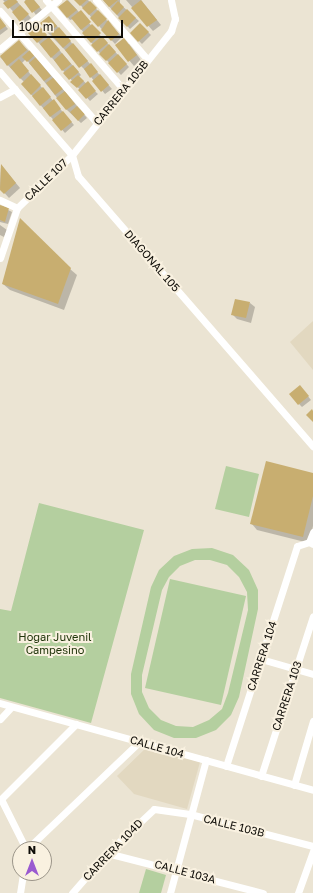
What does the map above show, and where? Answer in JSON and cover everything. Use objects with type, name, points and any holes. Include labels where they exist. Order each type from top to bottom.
[{"type":"street","points":[[0,49],[19,33],[49,3],[58,0]]},
{"type":"street","points":[[96,0],[148,60]]},
{"type":"street","name":"CARRERA 105B","points":[[72,155],[171,31],[175,19],[171,0]]},
{"type":"street","points":[[49,3],[124,90]]},
{"type":"street","points":[[0,11],[97,123]]},
{"type":"street","name":"DIAGONAL 105","points":[[0,72],[72,155],[78,176],[313,446]]},
{"type":"street","points":[[0,97],[15,89]]},
{"type":"street","name":"CALLE 107","points":[[0,200],[17,208],[72,155]]},
{"type":"street","points":[[0,258],[17,208]]},
{"type":"street","points":[[311,543],[313,532]]},
{"type":"street","name":"CARRERA 104","points":[[226,766],[297,546],[311,543]]},
{"type":"street","name":"CARRERA 103","points":[[261,776],[313,616]]},
{"type":"street","points":[[261,659],[313,674]]},
{"type":"street","name":"CALLE 104","points":[[0,703],[313,790]]},
{"type":"street","points":[[0,719],[11,706]]},
{"type":"street","points":[[294,785],[313,721]]},
{"type":"street","points":[[23,841],[1,799],[76,724]]},
{"type":"street","points":[[35,841],[139,742]]},
{"type":"street","points":[[170,893],[190,814],[206,760]]},
{"type":"street","name":"CALLE 103B","points":[[154,808],[190,814],[313,846]]},
{"type":"street","name":"CARRERA 104D","points":[[72,893],[107,853],[154,808]]},
{"type":"street","points":[[298,893],[313,851]]},
{"type":"street","name":"CALLE 103A","points":[[107,853],[177,869],[263,893]]},
{"type":"street","points":[[20,893],[22,881]]},
{"type":"shaded area","points":[[313,321],[313,370],[290,342]]},
{"type":"shaded area","points":[[147,747],[200,762],[187,809],[134,794],[117,776]]},
{"type":"green space","points":[[226,466],[259,474],[249,517],[215,509]]},
{"type":"green space","name":"Hogar Juvenil Campesino","points":[[39,503],[144,530],[91,723],[0,698],[0,609],[11,611]]},
{"type":"green space","points":[[212,548],[233,555],[249,570],[258,590],[258,609],[239,697],[231,715],[216,730],[196,738],[174,738],[154,730],[139,714],[131,694],[131,674],[151,587],[159,570],[174,556],[192,549]],"holes":[[[195,560],[210,560],[227,565],[239,577],[247,592],[248,610],[228,693],[222,709],[209,720],[193,727],[176,726],[161,720],[149,708],[142,692],[142,675],[162,590],[169,577],[180,566]]]},
{"type":"green space","points":[[170,579],[246,596],[221,705],[145,688]]},
{"type":"green space","points":[[146,869],[166,875],[161,893],[139,893]]},
{"type":"building","points":[[8,0],[16,0],[18,2],[8,9],[3,3]]},
{"type":"building","points":[[26,0],[34,0],[40,7],[32,13],[24,2]]},
{"type":"building","points":[[67,0],[77,10],[67,18],[58,7]]},
{"type":"building","points":[[74,0],[87,0],[80,6]]},
{"type":"building","points":[[103,0],[118,0],[109,7]]},
{"type":"building","points":[[141,0],[157,20],[147,27],[131,8]]},
{"type":"building","points":[[90,1],[97,8],[89,15],[82,8]]},
{"type":"building","points":[[118,1],[124,7],[117,15],[111,9]]},
{"type":"building","points":[[20,5],[29,14],[20,22],[12,12]]},
{"type":"building","points":[[127,9],[136,18],[127,27],[118,18]]},
{"type":"building","points":[[81,10],[91,22],[81,30],[71,18]]},
{"type":"building","points":[[98,10],[107,19],[98,27],[90,18]]},
{"type":"building","points":[[49,16],[57,26],[48,33],[40,23]]},
{"type":"building","points":[[0,18],[6,26],[0,30]]},
{"type":"building","points":[[108,20],[119,34],[111,41],[101,30]]},
{"type":"building","points":[[140,23],[149,32],[138,42],[130,33]]},
{"type":"building","points":[[38,24],[47,35],[37,43],[28,33]]},
{"type":"building","points":[[92,24],[101,33],[91,43],[82,33]]},
{"type":"building","points":[[59,27],[71,41],[63,48],[51,34]]},
{"type":"building","points":[[102,36],[108,43],[97,52],[91,45]]},
{"type":"building","points":[[49,37],[60,50],[51,58],[40,44]]},
{"type":"building","points":[[124,38],[137,55],[128,62],[115,45]]},
{"type":"building","points":[[19,40],[27,50],[7,66],[0,56]]},
{"type":"building","points":[[73,43],[88,61],[79,68],[65,50]]},
{"type":"building","points":[[109,44],[116,52],[106,61],[99,54]]},
{"type":"building","points":[[30,50],[35,55],[27,62],[22,57]]},
{"type":"building","points":[[62,53],[71,64],[62,71],[54,60]]},
{"type":"building","points":[[118,54],[127,64],[117,73],[108,63]]},
{"type":"building","points":[[36,57],[51,76],[44,81],[29,63]]},
{"type":"building","points":[[19,59],[29,71],[20,79],[10,67]]},
{"type":"building","points":[[91,63],[98,72],[90,78],[84,69]]},
{"type":"building","points":[[73,65],[79,72],[69,80],[63,73]]},
{"type":"building","points":[[31,74],[41,85],[31,95],[21,84]]},
{"type":"building","points":[[100,74],[109,85],[101,92],[92,81]]},
{"type":"building","points":[[78,75],[84,81],[77,88],[70,82]]},
{"type":"building","points":[[54,77],[63,89],[55,95],[46,83]]},
{"type":"building","points":[[88,81],[96,91],[86,99],[78,90]]},
{"type":"building","points":[[43,87],[51,97],[40,106],[32,96]]},
{"type":"building","points":[[65,91],[75,104],[66,110],[56,98]]},
{"type":"building","points":[[54,99],[61,109],[50,117],[43,108]]},
{"type":"building","points":[[77,106],[85,114],[78,121],[70,112]]},
{"type":"building","points":[[63,111],[72,122],[61,131],[52,120]]},
{"type":"building","points":[[1,164],[16,183],[4,194],[0,190]]},
{"type":"building","points":[[0,205],[9,208],[5,222],[0,220]]},
{"type":"building","points":[[20,218],[71,268],[58,304],[2,284]]},
{"type":"building","points":[[235,299],[250,302],[246,318],[231,315]]},
{"type":"building","points":[[300,385],[309,396],[298,405],[289,394]]},
{"type":"building","points":[[312,409],[313,411],[313,422],[306,415]]},
{"type":"building","points":[[266,461],[313,473],[313,496],[303,537],[250,524]]}]
